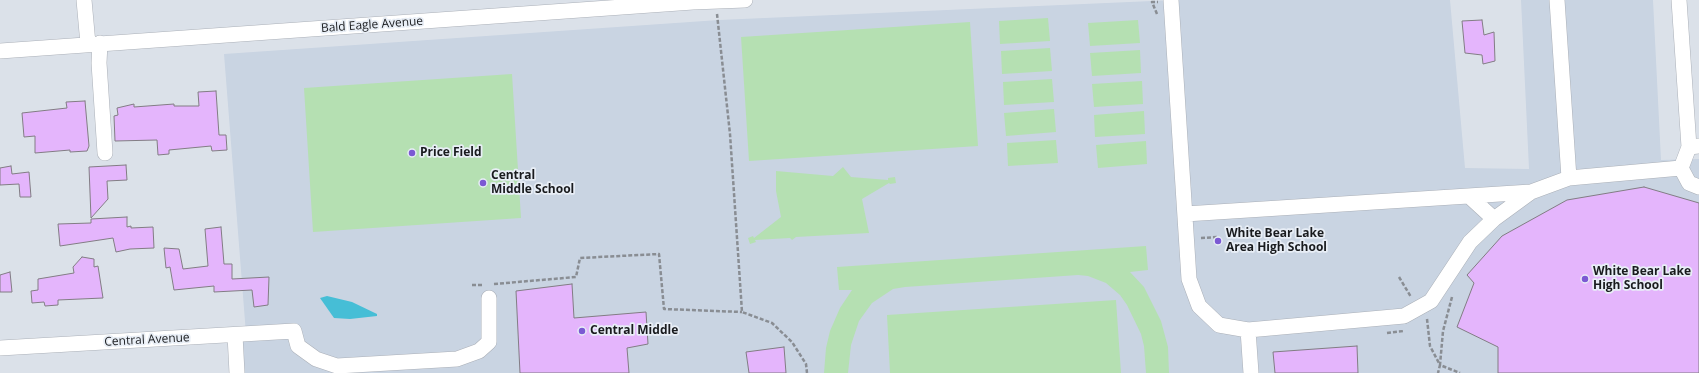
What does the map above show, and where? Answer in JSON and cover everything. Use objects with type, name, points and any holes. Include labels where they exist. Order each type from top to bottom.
[{"type":"street","points":[[84,0],[99,63],[105,153]]},
{"type":"street","name":"Bald Eagle Avenue","points":[[0,51],[693,1],[714,2],[745,0]]},
{"type":"street","points":[[1171,0],[1189,279],[1199,306],[1219,325],[1248,330],[1404,316],[1430,301],[1470,242],[1494,220],[1530,192],[1554,182],[1569,178],[1681,168]]},
{"type":"street","points":[[1557,0],[1569,178]]},
{"type":"street","points":[[1679,0],[1694,146],[1681,168]]},
{"type":"street","points":[[1681,168],[1689,183],[1699,187]]},
{"type":"street","points":[[1185,214],[1530,192]]},
{"type":"street","points":[[1469,196],[1494,220]]},
{"type":"street","name":"Central Avenue","points":[[0,348],[294,331],[298,346],[316,359],[337,366],[457,359],[479,351],[489,342],[490,289]]},
{"type":"street","points":[[1248,330],[1252,373]]},
{"type":"street","points":[[235,335],[237,373]]},
{"type":"path","points":[[714,2],[718,20],[730,134],[742,312]]},
{"type":"path","points":[[1152,2],[1157,14],[1157,22]]},
{"type":"path","points":[[472,284],[490,289],[576,277],[580,258],[659,254],[664,309],[742,312],[772,323],[792,342],[806,364],[807,373]]},
{"type":"path","points":[[1438,373],[1443,331],[1454,294]]},
{"type":"path","points":[[1445,306],[1451,301]]},
{"type":"path","points":[[1421,324],[1434,316]]},
{"type":"path","points":[[1428,320],[1430,346],[1440,365],[1460,373]]},
{"type":"path","points":[[1380,334],[1401,333],[1408,330]]},
{"type":"shaded area","name":"White Bear Lake Area High School","points":[[1175,0],[1450,0],[1465,168],[1529,169],[1521,0],[1653,0],[1661,160],[1699,159],[1699,373],[237,373],[235,335],[246,334],[224,54],[719,20]]},
{"type":"green space","points":[[1048,18],[1050,41],[1000,44],[999,21]]},
{"type":"green space","points":[[1138,20],[1140,43],[1090,46],[1088,23]]},
{"type":"green space","points":[[970,22],[978,146],[749,161],[741,37]]},
{"type":"green space","points":[[1050,48],[1052,71],[1002,74],[1001,51]]},
{"type":"green space","points":[[1140,50],[1141,73],[1092,76],[1090,53]]},
{"type":"green space","name":"Price Field","points":[[512,74],[521,218],[313,232],[304,88]]},
{"type":"green space","points":[[1052,79],[1054,102],[1004,105],[1003,82]]},
{"type":"green space","points":[[1142,81],[1143,104],[1094,107],[1092,84]]},
{"type":"green space","points":[[1054,109],[1056,132],[1006,136],[1004,113]]},
{"type":"green space","points":[[1144,111],[1145,134],[1095,137],[1094,115]]},
{"type":"green space","points":[[1056,140],[1058,163],[1008,166],[1007,143]]},
{"type":"green space","points":[[1146,141],[1147,164],[1098,168],[1096,145]]},
{"type":"green space","points":[[843,167],[851,177],[888,180],[888,178],[895,177],[896,183],[889,183],[862,199],[869,233],[796,237],[792,240],[790,238],[755,240],[756,242],[750,244],[748,238],[753,236],[754,238],[781,217],[776,191],[776,171],[833,176]]},
{"type":"green space","points":[[1146,246],[1148,270],[1130,272],[1144,287],[1161,321],[1168,347],[1169,373],[1146,373],[1144,346],[1141,334],[1127,305],[1120,295],[1106,283],[1088,276],[1078,275],[893,289],[872,303],[859,321],[851,345],[848,373],[824,373],[826,348],[830,331],[840,308],[852,290],[839,290],[837,267]]},
{"type":"green space","points":[[1116,300],[1121,373],[890,373],[887,315]]},
{"type":"water","points":[[327,296],[352,302],[377,314],[377,316],[350,319],[334,318],[320,298]]},
{"type":"building","points":[[1482,20],[1484,35],[1494,32],[1495,61],[1483,64],[1482,55],[1465,53],[1462,21]]},
{"type":"building","points":[[216,91],[219,135],[226,135],[227,150],[212,151],[211,146],[169,150],[169,154],[158,155],[157,140],[115,141],[114,116],[118,115],[117,108],[134,104],[134,107],[174,104],[174,106],[199,106],[198,92]]},
{"type":"building","points":[[85,101],[89,146],[87,151],[70,152],[70,150],[35,153],[35,136],[24,137],[22,113],[67,108],[66,102]]},
{"type":"building","points":[[126,165],[127,180],[107,181],[108,199],[91,218],[89,167]]},
{"type":"building","points":[[11,166],[12,174],[29,172],[31,197],[20,197],[19,184],[0,185],[0,168]]},
{"type":"building","name":"White Bear Lake High School","points":[[1644,187],[1699,203],[1699,373],[1498,373],[1498,347],[1457,327],[1474,283],[1467,275],[1502,236],[1567,200]]},
{"type":"building","points":[[127,217],[127,227],[153,227],[154,248],[130,249],[116,252],[113,238],[60,246],[58,224],[91,223],[91,219]]},
{"type":"building","points":[[221,227],[224,264],[232,264],[232,279],[269,277],[268,305],[254,307],[252,290],[214,292],[214,286],[174,290],[170,267],[166,268],[164,248],[179,249],[183,269],[208,266],[205,229]]},
{"type":"building","points":[[82,257],[94,259],[94,267],[98,266],[103,298],[58,300],[58,305],[45,306],[44,302],[32,303],[31,291],[38,290],[38,279],[74,273],[73,267]]},
{"type":"building","points":[[10,272],[12,292],[0,292],[0,275]]},
{"type":"building","name":"Central Middle","points":[[572,284],[574,318],[646,312],[648,344],[627,348],[629,373],[520,373],[516,291]]},
{"type":"building","points":[[1357,346],[1358,373],[1275,373],[1273,352]]},
{"type":"building","points":[[784,347],[786,373],[749,373],[746,352]]},
{"type":"place","name":"Price Field","points":[[412,153]]},
{"type":"place","name":"Central Middle School","points":[[483,183]]},
{"type":"place","name":"White Bear Lake Area High School","points":[[1218,241]]},
{"type":"place","name":"White Bear Lake High School","points":[[1585,279]]},
{"type":"place","name":"Central Middle","points":[[582,331]]}]
